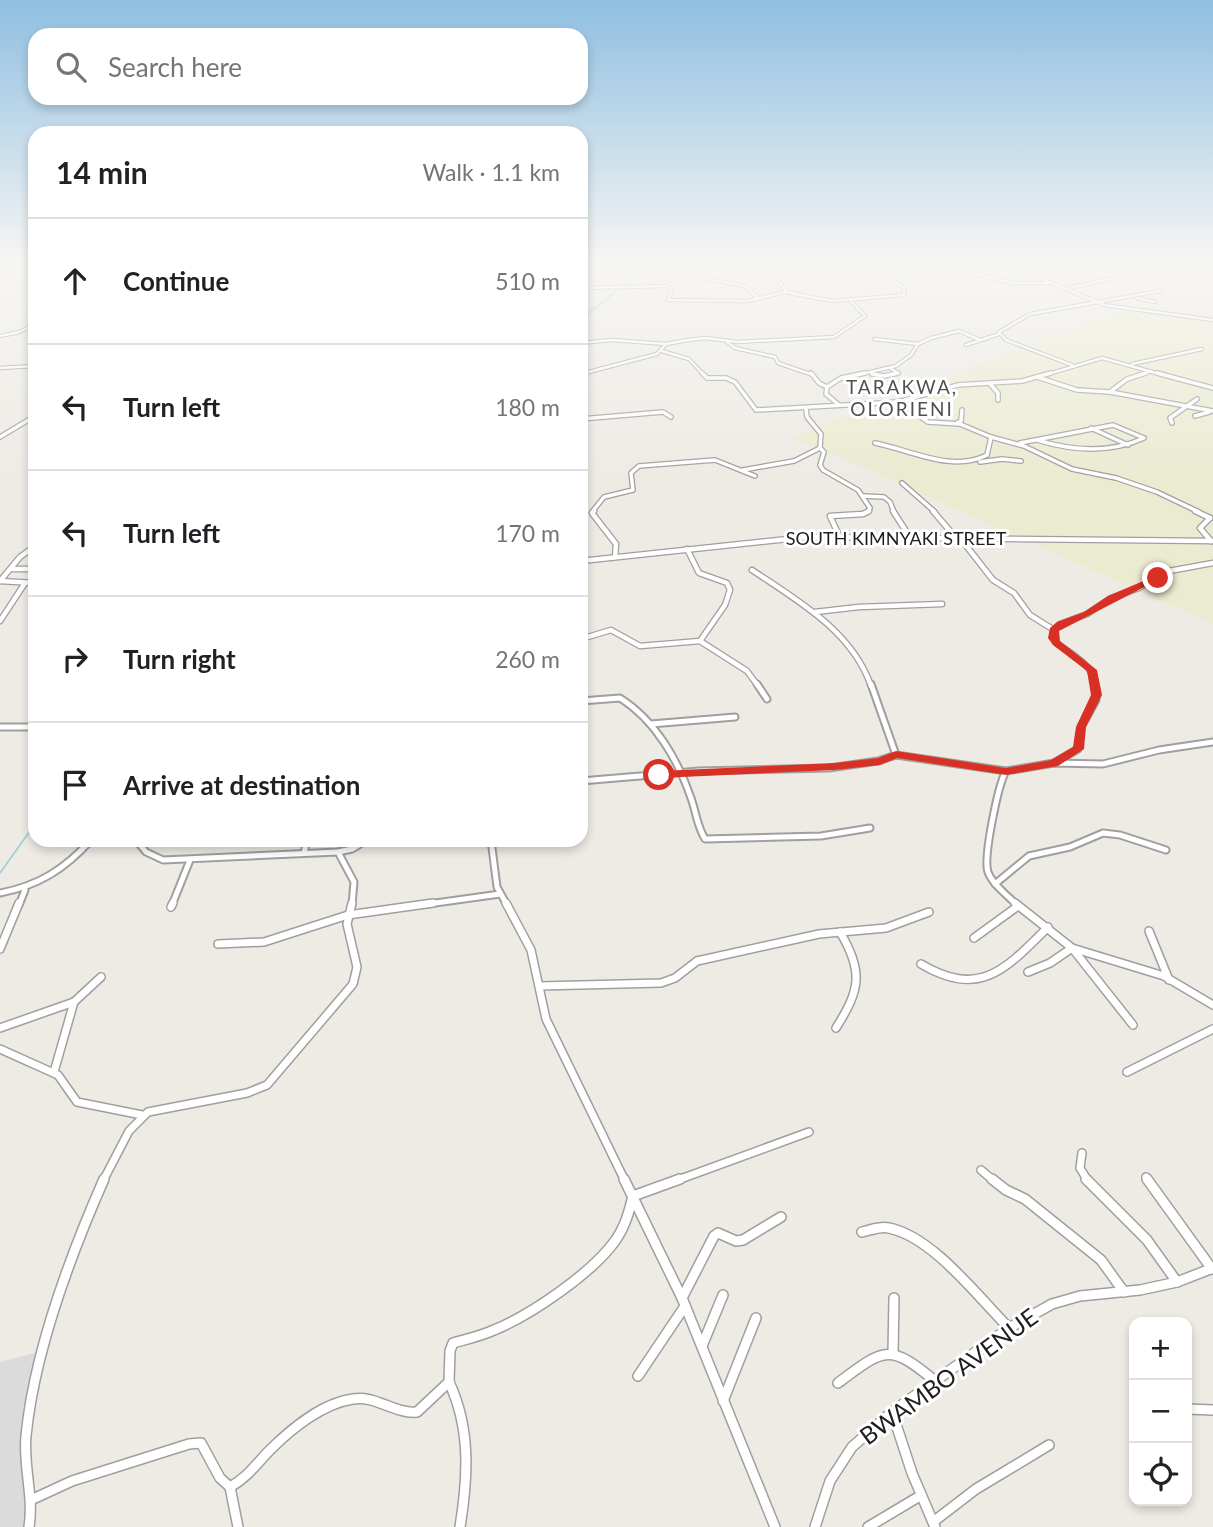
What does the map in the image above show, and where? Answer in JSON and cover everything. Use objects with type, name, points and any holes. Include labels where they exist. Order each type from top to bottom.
[{"type":"street","points":[[588,342],[612,340],[666,344],[702,338],[727,341],[837,335]]},
{"type":"street","points":[[874,339],[918,344],[944,335]]},
{"type":"street","points":[[968,335],[980,340]]},
{"type":"street","points":[[966,345],[995,335]]},
{"type":"street","points":[[1000,335],[1006,340],[1072,365]]},
{"type":"street","points":[[727,341],[735,348],[773,356],[778,363],[812,373],[819,383],[827,387]]},
{"type":"street","points":[[662,351],[666,344]]},
{"type":"street","points":[[827,387],[841,378],[890,368],[910,357],[918,344]]},
{"type":"street","points":[[1129,365],[1202,349]]},
{"type":"street","points":[[588,372],[662,351],[690,359],[707,378],[729,378],[742,388],[754,409],[806,409],[898,402],[929,396],[958,385],[1022,381],[1102,358],[1213,388]]},
{"type":"street","points":[[0,368],[28,366]]},
{"type":"street","points":[[869,373],[884,376],[898,373],[890,368]]},
{"type":"street","points":[[1110,392],[1122,381],[1151,371]]},
{"type":"street","points":[[1037,377],[1077,390],[1110,392],[1212,411]]},
{"type":"street","points":[[990,384],[999,393],[998,400]]},
{"type":"street","points":[[827,387],[827,397],[838,405]]},
{"type":"street","points":[[1172,423],[1170,418],[1197,400]]},
{"type":"street","points":[[898,402],[928,422],[961,421],[962,410]]},
{"type":"street","points":[[806,409],[807,417],[821,434],[820,448],[824,452],[820,465],[823,470],[863,496],[870,509],[868,513],[830,516],[840,538]]},
{"type":"street","points":[[1195,416],[1212,411]]},
{"type":"street","points":[[588,418],[663,412],[671,417]]},
{"type":"street","points":[[0,437],[28,420]]},
{"type":"street","points":[[954,423],[1016,443],[1079,472],[1122,480],[1157,492],[1211,517],[1200,528],[1212,541]]},
{"type":"street","points":[[1016,443],[1116,425],[1144,438],[1128,445],[1092,449],[1037,440]]},
{"type":"street","points":[[1091,428],[1128,445]]},
{"type":"street","points":[[977,462],[987,455],[991,437]]},
{"type":"street","points":[[875,443],[965,464],[1000,459],[1021,461]]},
{"type":"street","points":[[742,470],[794,461],[820,448]]},
{"type":"street","points":[[615,557],[616,544],[592,513],[604,497],[633,490],[630,478],[634,469],[649,463],[681,464],[715,460],[755,476]]},
{"type":"street","points":[[902,483],[942,519],[993,580],[1014,593],[1030,615],[1054,630]]},
{"type":"street","points":[[863,496],[882,496],[891,502],[895,515],[911,538]]},
{"type":"street","name":"SOUTH KIMNYAKI STREET","points":[[588,560],[788,538],[1212,541]]},
{"type":"street","points":[[687,549],[699,573],[727,583],[730,590],[725,605],[700,641]]},
{"type":"street","points":[[0,581],[12,569],[20,555],[28,550]]},
{"type":"street","points":[[1054,763],[1078,749],[1081,727],[1097,695],[1092,670],[1056,643],[1053,638],[1054,630],[1060,624],[1083,616],[1111,598],[1139,588],[1170,570],[1213,563]]},
{"type":"street","points":[[12,569],[28,569]]},
{"type":"street","points":[[752,570],[815,612],[846,642],[860,661],[896,754]]},
{"type":"street","points":[[0,581],[25,583]]},
{"type":"street","points":[[0,621],[25,583]]},
{"type":"street","points":[[815,612],[859,607],[943,604]]},
{"type":"street","points":[[588,636],[611,630],[640,646],[700,641],[747,671],[767,699]]},
{"type":"street","points":[[588,700],[620,698],[634,707],[651,724],[678,772],[705,839],[821,836],[870,828]]},
{"type":"street","points":[[651,724],[735,717]]},
{"type":"street","points":[[0,727],[28,727]]},
{"type":"street","points":[[588,780],[678,772],[835,767],[880,762],[896,754],[1006,771],[1054,763],[1103,764],[1159,750],[1213,742]]},
{"type":"street","points":[[1006,771],[999,784],[991,842],[985,860],[989,876],[1018,906],[1072,948],[1133,1025]]},
{"type":"street","points":[[995,884],[1029,856],[1070,846],[1103,833],[1120,835],[1166,850]]},
{"type":"street","points":[[0,893],[25,890],[55,875],[84,847]]},
{"type":"street","points":[[143,847],[154,858],[190,860],[338,852],[355,847]]},
{"type":"street","points":[[304,853],[305,847]]},
{"type":"street","points":[[492,847],[500,894],[531,950],[546,1019],[684,1302],[775,1527]]},
{"type":"street","points":[[0,1049],[54,1072],[77,1102],[142,1115],[247,1093],[267,1085],[353,984],[356,967],[348,915],[355,898],[354,882],[338,852]]},
{"type":"street","points":[[171,907],[190,860]]},
{"type":"street","points":[[0,949],[25,890]]},
{"type":"street","points":[[218,944],[264,942],[348,915],[500,894]]},
{"type":"street","points":[[974,938],[1018,906]]},
{"type":"street","points":[[540,986],[661,984],[675,978],[697,961],[819,934],[886,928],[929,912]]},
{"type":"street","points":[[921,964],[948,979],[959,982],[977,980],[1009,965],[1048,927]]},
{"type":"street","points":[[1149,931],[1169,980]]},
{"type":"street","points":[[836,1028],[856,992],[859,978],[856,956],[840,932]]},
{"type":"street","points":[[1028,972],[1050,963],[1072,948]]},
{"type":"street","points":[[1072,948],[1169,980],[1195,992],[1213,1005]]},
{"type":"street","points":[[0,1028],[74,1002],[101,977]]},
{"type":"street","points":[[54,1072],[74,1002]]},
{"type":"street","points":[[1127,1072],[1147,1060],[1176,1050],[1213,1029]]},
{"type":"street","points":[[29,1527],[33,1499],[26,1460],[26,1435],[46,1339],[89,1208],[110,1164],[142,1115]]},
{"type":"street","points":[[633,1196],[809,1132]]},
{"type":"street","points":[[1082,1153],[1080,1168],[1083,1176],[1147,1240],[1177,1282]]},
{"type":"street","points":[[981,1170],[1006,1190],[1025,1199],[1101,1260],[1124,1292]]},
{"type":"street","points":[[1146,1177],[1213,1268]]},
{"type":"street","points":[[460,1527],[466,1454],[457,1400],[449,1382],[450,1351],[453,1343],[505,1325],[590,1269],[622,1234],[631,1213],[633,1196]]},
{"type":"street","points":[[638,1376],[684,1302],[714,1236],[718,1233],[736,1241],[743,1240],[781,1216]]},
{"type":"street","points":[[862,1231],[891,1228],[915,1238],[933,1252],[1009,1328]]},
{"type":"street","name":"BWAMBO AVENUE","points":[[815,1527],[827,1488],[843,1459],[892,1412],[1009,1328],[1052,1304],[1080,1296],[1124,1292],[1177,1282],[1213,1268]]},
{"type":"street","points":[[702,1346],[723,1295]]},
{"type":"street","points":[[892,1353],[894,1298]]},
{"type":"street","points":[[723,1401],[756,1318]]},
{"type":"street","points":[[838,1383],[866,1362],[892,1353],[907,1359],[935,1381]]},
{"type":"street","points":[[230,1487],[240,1483],[272,1448],[297,1427],[326,1409],[352,1399],[364,1398],[402,1412],[417,1412],[449,1382]]},
{"type":"street","points":[[1192,1409],[1213,1410]]},
{"type":"street","points":[[892,1412],[920,1496],[934,1524],[976,1489],[1049,1445]]},
{"type":"street","points":[[33,1499],[72,1481],[189,1444],[201,1443],[207,1448],[219,1478],[230,1487],[238,1527]]},
{"type":"street","points":[[868,1527],[920,1496]]},
{"type":"shaded area","points":[[35,1353],[20,1438],[26,1527],[0,1527],[0,1362]]},
{"type":"green space","points":[[1056,335],[1213,335],[1213,624],[832,454],[789,438]]},
{"type":"waterway","points":[[0,873],[28,834]]},
{"type":"district","name":"TARAKWA, OLORIENI","points":[[902,398]]},
{"type":"route","points":[[659,775],[678,772],[835,767],[880,762],[896,754],[1006,771],[1054,763],[1078,749],[1081,727],[1097,695],[1092,670],[1056,643],[1053,638],[1054,630],[1060,624],[1080,618],[1111,598],[1158,578]]}]
